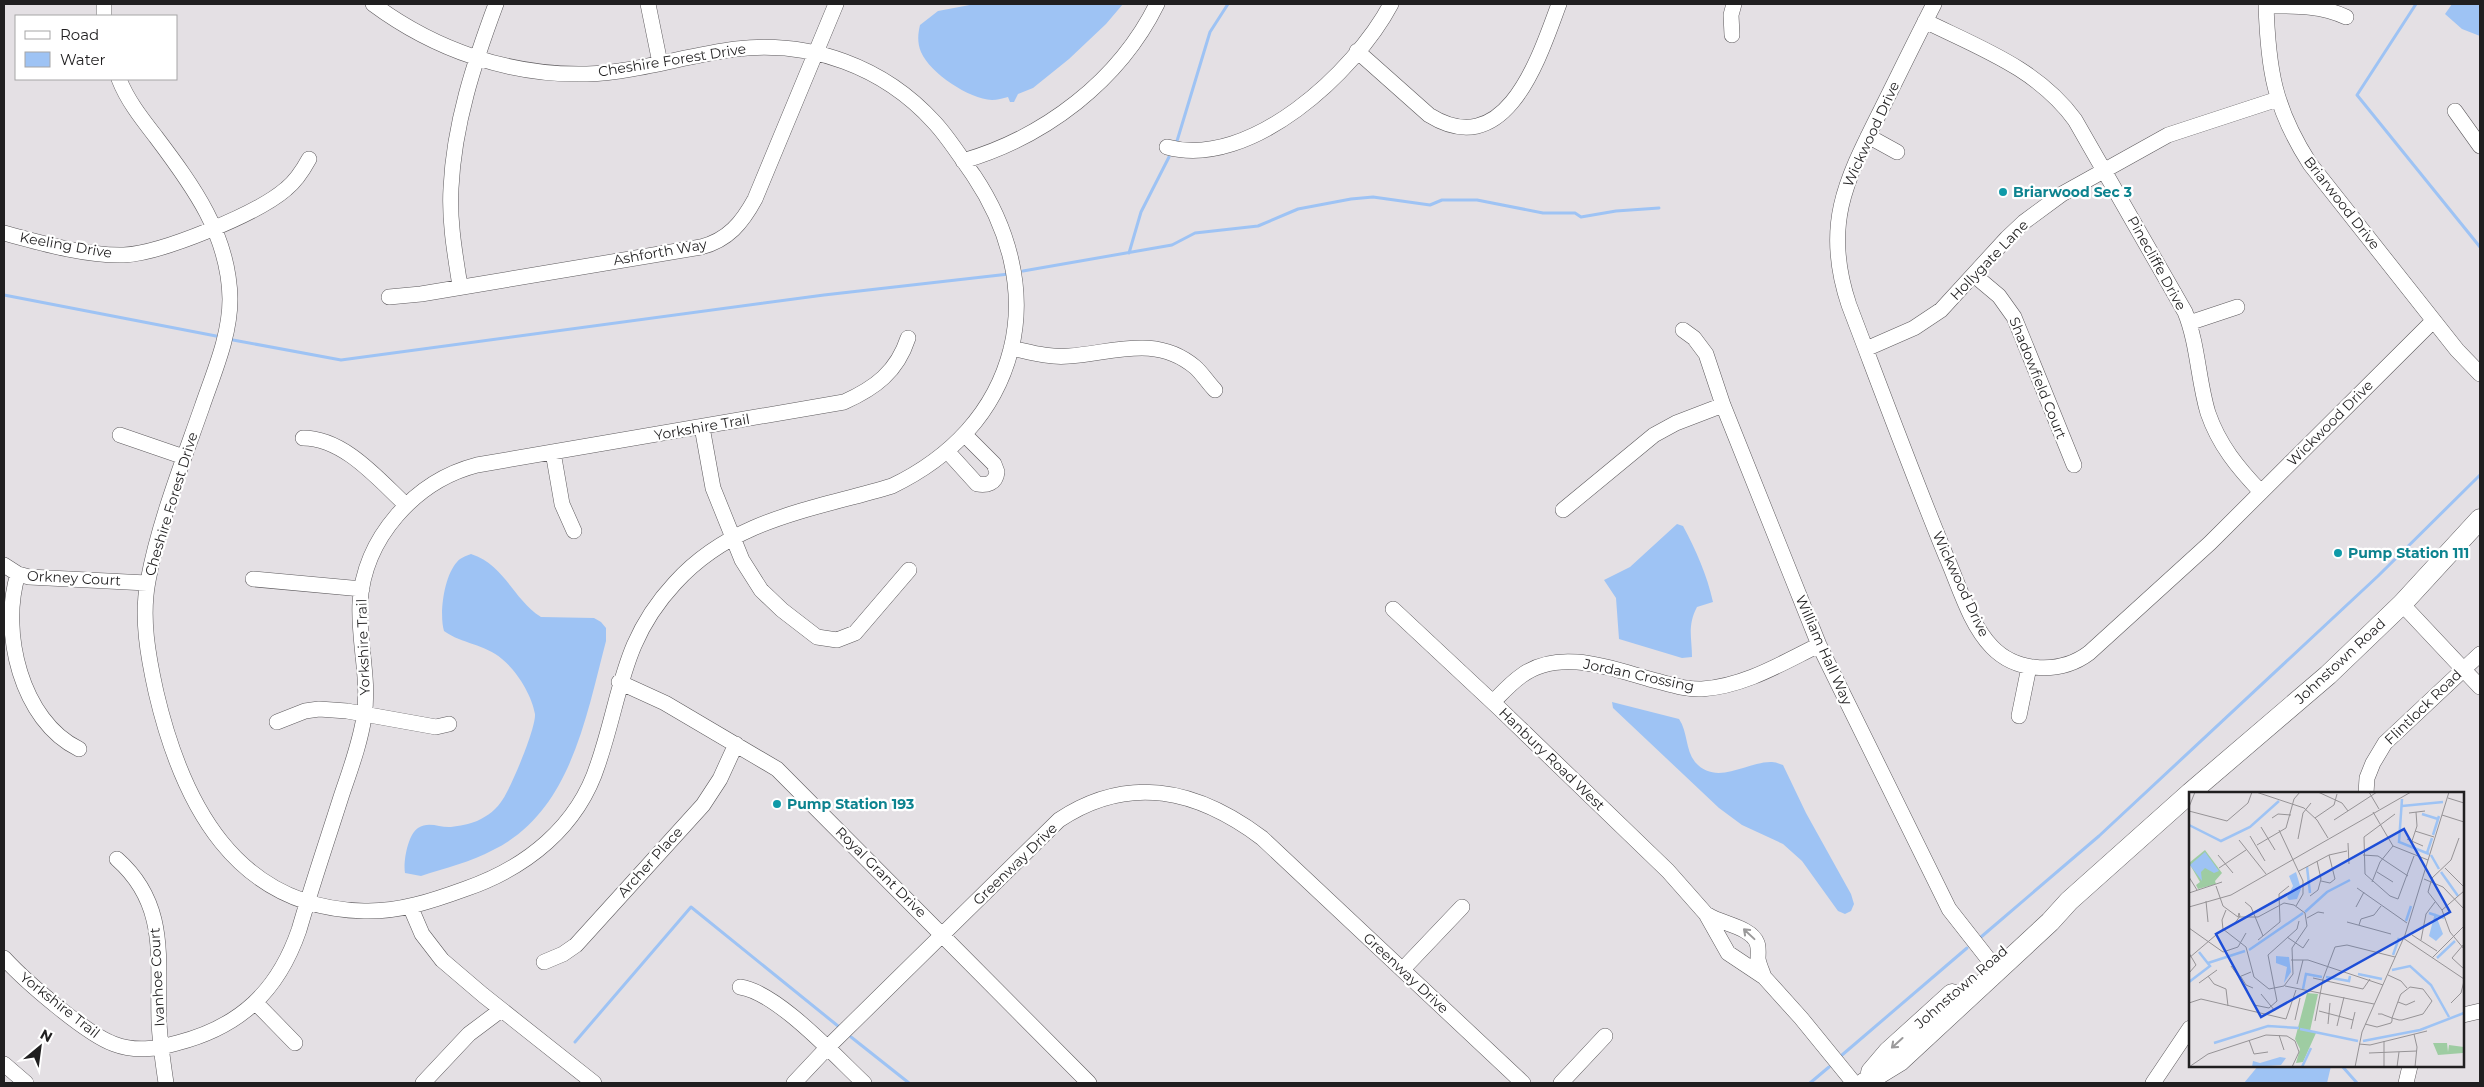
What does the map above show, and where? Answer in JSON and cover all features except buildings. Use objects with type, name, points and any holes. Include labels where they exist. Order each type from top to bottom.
[{"type":"main road","name":"Johnstown Road","points":[[2191,792],[2328,675],[2402,604],[2480,519]]},
{"type":"main road","name":"Johnstown Road","points":[[1863,1083],[1900,1060],[2050,922],[2070,901],[2189,794]]},
{"type":"main road","name":"Johnstown Road","points":[[1863,1083],[1888,1052],[1989,960],[2044,916],[2070,901]]},
{"type":"street","name":"Cheshire Forest Drive","points":[[120,80],[142,120],[198,194],[215,227],[225,259],[230,298],[229,317],[222,350],[159,534],[147,582],[145,621],[151,669],[163,721],[192,795],[209,828],[243,866],[275,888],[307,902],[362,912],[422,904],[494,878],[528,858],[558,832],[582,800],[591,784],[606,739],[619,682],[633,645],[657,603],[691,567],[734,536],[772,519],[892,486],[927,468],[948,452],[965,435],[991,398],[1012,348],[1016,321],[1016,292],[1009,248],[990,201],[963,161],[935,123],[900,90],[865,69],[815,52],[755,47],[590,74],[562,74],[523,70],[478,58],[415,30],[374,4]]},
{"type":"street","points":[[460,286],[452,230],[451,189],[460,115],[496,4]]},
{"type":"street","points":[[648,4],[660,63]]},
{"type":"street","name":"Ashforth Way","points":[[389,297],[701,247],[722,239],[740,224],[755,199],[836,4]]},
{"type":"street","points":[[963,161],[1018,141],[1084,97],[1118,62],[1133,43],[1157,4]]},
{"type":"street","points":[[1167,147],[1187,151],[1217,149],[1252,136],[1283,120],[1305,103],[1357,51],[1391,4]]},
{"type":"street","points":[[1357,51],[1428,115],[1440,122],[1454,126],[1476,126],[1496,118],[1507,109],[1518,95],[1538,56],[1559,4]]},
{"type":"street","points":[[1732,35],[1731,15],[1734,4]]},
{"type":"street","name":"Wickwood Drive","points":[[1934,4],[1852,168],[1842,196],[1837,232],[1837,251],[1843,288],[1927,509],[1979,629],[1998,652],[2009,660],[2029,667],[2058,667],[2084,657],[2174,577],[2433,321]]},
{"type":"street","points":[[2266,5],[2315,6],[2329,9],[2346,17]]},
{"type":"street","name":"Briarwood Drive","points":[[2266,5],[2270,71],[2278,99],[2295,140],[2310,164],[2433,321],[2480,374]]},
{"type":"street","name":"Pinecliffe Drive","points":[[1925,21],[2011,63],[2044,85],[2075,120],[2175,292],[2189,324],[2214,430],[2228,454],[2261,492]]},
{"type":"street","name":"Hollygate Lane","points":[[1866,349],[1914,328],[1941,310],[2024,222],[2056,199],[2104,170],[2181,130],[2278,99]]},
{"type":"street","points":[[2455,111],[2480,146]]},
{"type":"street","points":[[1868,136],[1897,152]]},
{"type":"street","name":"Keeling Drive","points":[[4,232],[69,248],[124,254],[151,251],[215,227],[287,189],[296,180],[309,159]]},
{"type":"street","name":"Shadowfield Court","points":[[1974,275],[1999,296],[2014,317],[2074,465]]},
{"type":"street","points":[[2189,324],[2237,307]]},
{"type":"street","name":"William Hall Way","points":[[1684,330],[1694,338],[1706,354],[1723,405],[1819,645],[1949,909],[1989,960]]},
{"type":"street","name":"Yorkshire Trail","points":[[4,958],[23,977],[99,1038],[126,1048],[140,1050],[161,1047],[215,1031],[255,1002],[280,973],[291,952],[356,749],[365,715],[366,689],[360,617],[365,575],[379,543],[406,505],[426,488],[464,469],[553,452],[828,406],[864,393],[884,379],[894,368],[908,338]]},
{"type":"street","points":[[1012,348],[1057,357],[1133,347],[1152,347],[1174,354],[1195,367],[1215,390]]},
{"type":"street","points":[[1563,510],[1654,436],[1676,423],[1723,405]]},
{"type":"street","points":[[702,427],[712,488],[734,536],[742,560],[761,590],[789,616],[823,639],[838,640],[855,633],[910,570]]},
{"type":"street","points":[[120,435],[184,457]]},
{"type":"street","points":[[948,452],[977,484],[987,485],[995,480],[997,472],[994,464],[965,435]]},
{"type":"street","points":[[303,438],[323,440],[348,454],[406,505]]},
{"type":"street","points":[[553,452],[562,504],[574,530]]},
{"type":"street","name":"Orkney Court","points":[[4,565],[18,574],[29,577],[147,582]]},
{"type":"street","points":[[18,574],[12,600],[12,627],[23,681],[41,718],[49,728],[78,749]]},
{"type":"street","points":[[253,579],[362,589]]},
{"type":"street","points":[[2402,604],[2480,687]]},
{"type":"street","name":"Hanbury Road West","points":[[1393,609],[1642,845],[1706,914],[1728,953],[1764,978],[1801,1018],[1854,1083]]},
{"type":"street","name":"Jordan Crossing","points":[[1493,702],[1521,675],[1552,662],[1570,661],[1587,663],[1679,686],[1700,689],[1720,687],[1751,678],[1819,645]]},
{"type":"street","name":"Flintlock Road","points":[[2366,792],[2370,770],[2385,743],[2480,654]]},
{"type":"street","points":[[2019,716],[2029,667]]},
{"type":"street","name":"Royal Grant Drive","points":[[619,682],[665,703],[766,760],[789,779],[1090,1083]]},
{"type":"street","points":[[277,722],[305,711],[319,709],[347,711],[436,727],[449,724]]},
{"type":"street","name":"Archer Place","points":[[544,962],[563,954],[576,945],[702,805],[720,780],[736,744]]},
{"type":"street","name":"Greenway Drive","points":[[794,1083],[1037,840],[1064,817],[1106,798],[1131,792],[1156,792],[1199,801],[1245,826],[1285,858],[1523,1083]]},
{"type":"street","name":"Ivanhoe Court","points":[[117,859],[137,878],[144,890],[154,917],[159,960],[161,1047],[166,1083]]},
{"type":"street","points":[[410,906],[422,934],[442,960],[501,1010],[594,1083]]},
{"type":"street","points":[[1403,969],[1462,907]]},
{"type":"street","name":"Hanbury Road West","points":[[1706,914],[1720,923],[1742,928],[1750,934],[1757,943],[1758,961],[1764,978]]},
{"type":"street","points":[[740,987],[764,996],[864,1083]]},
{"type":"street","points":[[255,1002],[295,1043]]},
{"type":"street","points":[[423,1083],[469,1034],[501,1010]]},
{"type":"street","points":[[2464,1015],[2480,1012]]},
{"type":"street","points":[[2153,1083],[2189,1029]]},
{"type":"street","points":[[1561,1083],[1605,1036]]},
{"type":"street","points":[[4,1064],[26,1083]]},
{"type":"street","points":[[2406,1083],[2410,1067]]},
{"type":"water","points":[[975,4],[1123,4],[1106,24],[1069,59],[1033,88],[1018,94],[1014,102],[1010,102],[1008,97],[992,100],[983,99],[951,84],[933,68],[921,52],[918,38],[920,25],[938,11]]},
{"type":"water","points":[[2452,4],[2480,4],[2480,36],[2462,29],[2445,14]]},
{"type":"water","points":[[1677,524],[1683,526],[1697,553],[1713,602],[1697,607],[1691,626],[1692,657],[1682,658],[1619,639],[1616,598],[1604,580],[1630,567]]},
{"type":"water","points":[[471,554],[483,559],[492,566],[523,601],[541,617],[594,618],[606,628],[606,641],[591,700],[571,759],[558,787],[541,812],[519,833],[493,850],[467,861],[421,876],[405,873],[407,849],[414,831],[426,825],[451,827],[471,823],[485,817],[495,809],[512,782],[528,743],[534,721],[535,714],[531,699],[518,676],[507,664],[488,650],[458,639],[444,631],[442,605],[449,576],[458,561]]},
{"type":"water","points":[[1612,702],[1679,719],[1692,757],[1704,769],[1722,773],[1762,763],[1773,762],[1783,765],[1806,813],[1851,894],[1854,904],[1851,911],[1845,914],[1838,911],[1802,861],[1783,844],[1742,825],[1719,808],[1613,708]]},
{"type":"water","points":[[2257,1067],[2331,1067],[2327,1083],[2244,1083]]},
{"type":"waterway","points":[[1177,141],[1210,32],[1228,4]]},
{"type":"waterway","points":[[2416,4],[2357,95],[2480,247]]},
{"type":"waterway","points":[[1129,253],[1141,212],[1169,157]]},
{"type":"waterway","points":[[1023,271],[1172,245],[1195,233],[1258,226],[1298,209],[1351,199],[1373,197],[1430,205],[1442,200],[1477,200],[1543,213],[1575,213],[1581,217],[1616,211],[1659,208]]},
{"type":"waterway","points":[[233,340],[341,360],[824,295],[1009,274]]},
{"type":"waterway","points":[[4,295],[216,336]]},
{"type":"waterway","points":[[1981,937],[2099,836],[2378,576],[2480,475]]},
{"type":"waterway","points":[[575,1042],[691,907],[838,1026]]},
{"type":"waterway","points":[[1842,1055],[1967,948]]},
{"type":"waterway","points":[[851,1037],[909,1083]]},
{"type":"waterway","points":[[1810,1083],[1829,1067]]},
{"type":"waterway","points":[[2343,1067],[2357,1083]]},
{"type":"place","name":"Briarwood Sec 3","points":[[2003,192]]},
{"type":"place","name":"Pump Station 111","points":[[2338,553]]},
{"type":"place","name":"Pump Station 193","points":[[777,804]]}]
